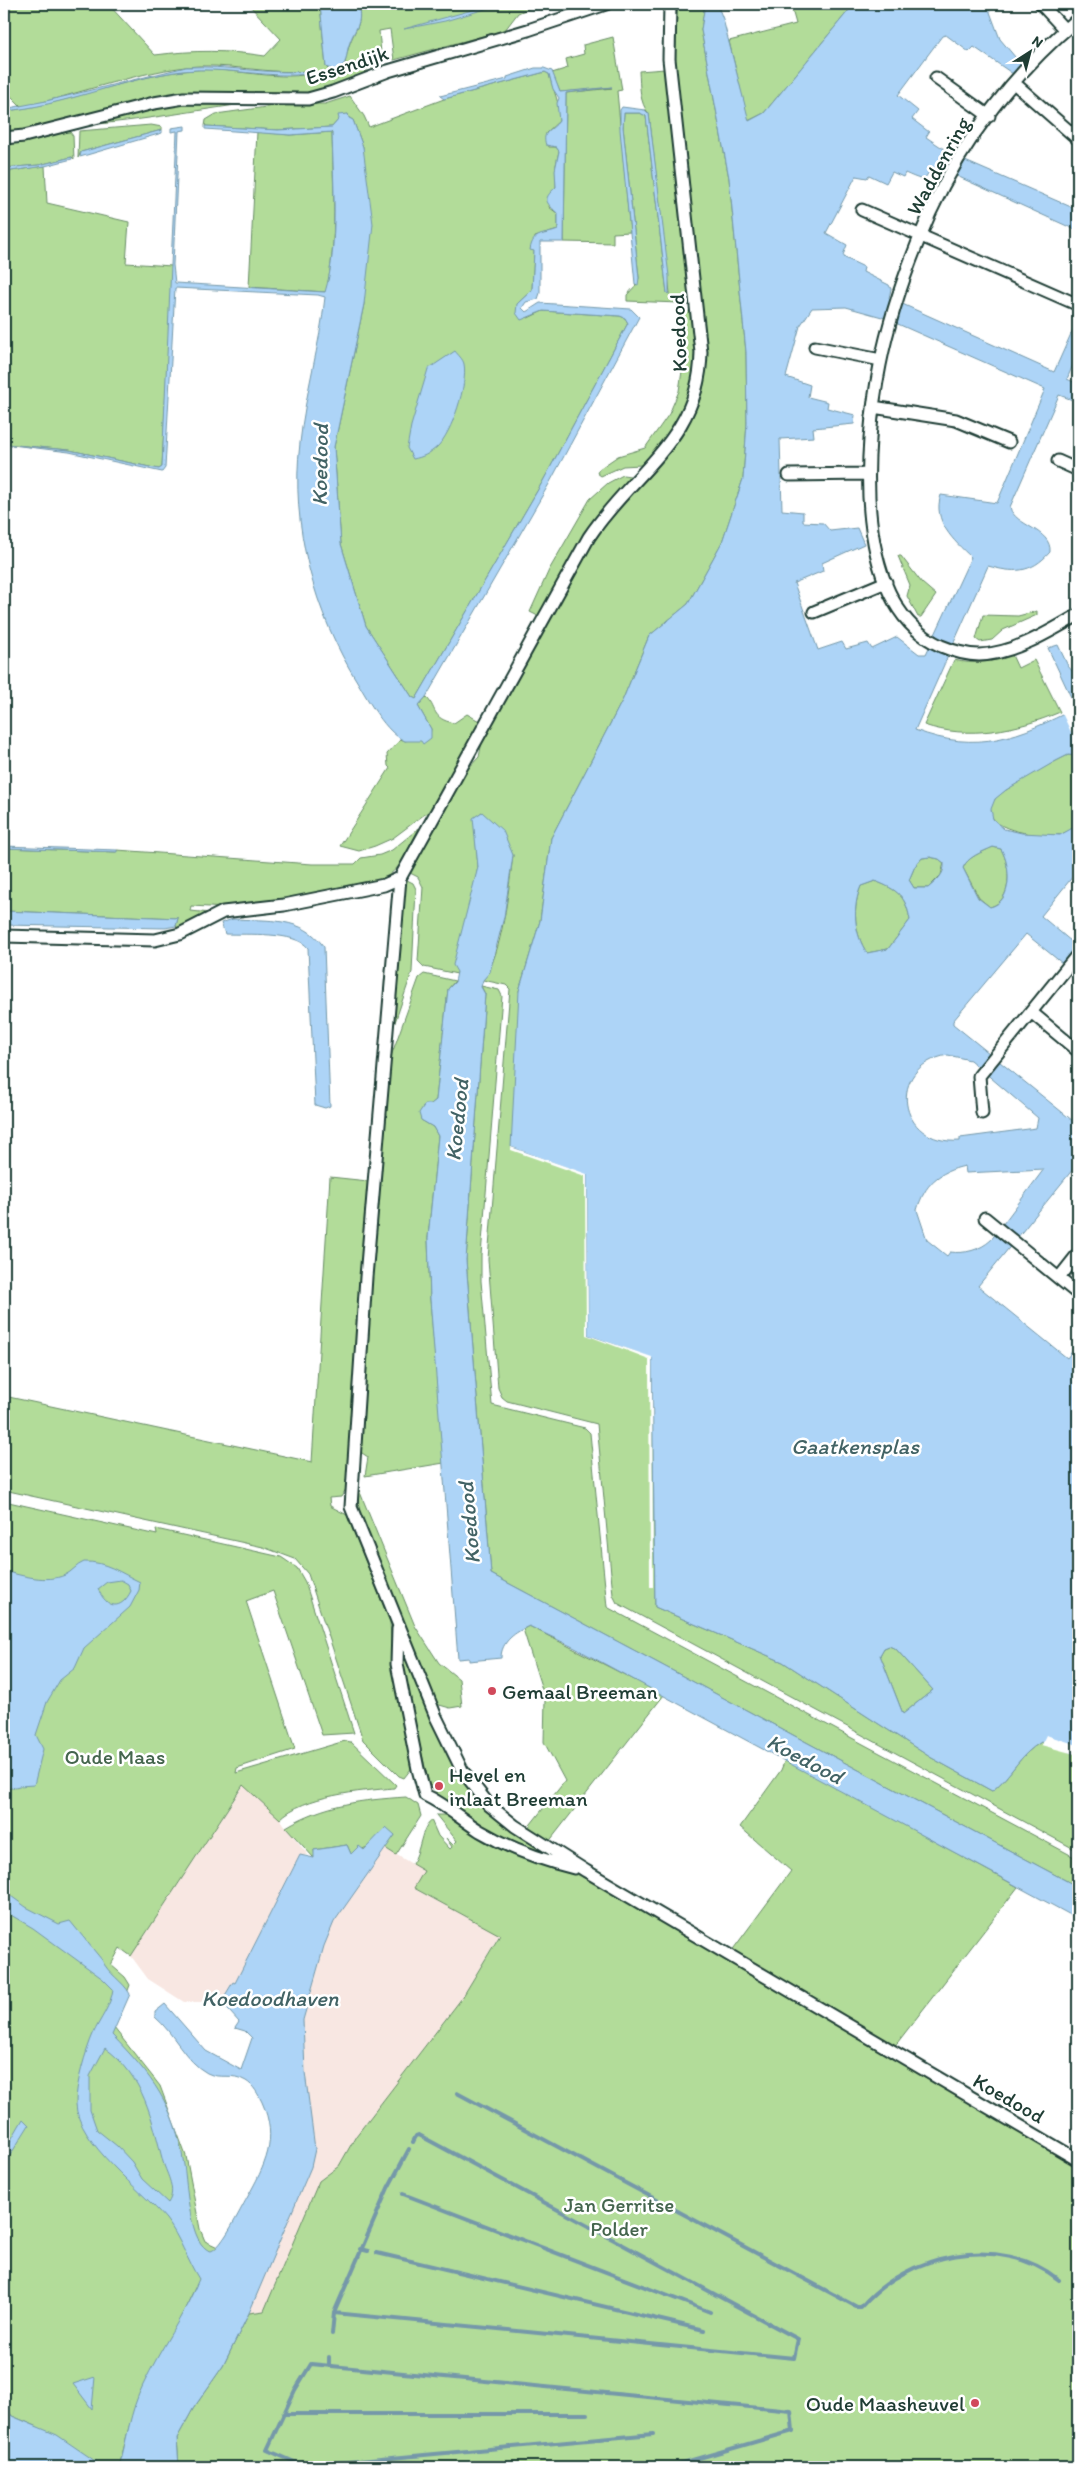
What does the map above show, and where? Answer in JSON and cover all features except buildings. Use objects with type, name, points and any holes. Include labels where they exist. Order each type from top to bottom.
[{"type":"street","name":"Essendijk","points":[[4,138],[24,136],[139,107],[184,98],[229,97],[294,100],[315,97],[388,71],[528,30],[606,4]]},
{"type":"street","name":"Koedood","points":[[670,4],[669,59],[701,352],[697,393],[692,406],[670,442],[614,503],[589,537],[400,878],[368,1250],[351,1507],[436,1717],[462,1770],[489,1805],[515,1826],[586,1871],[1078,2160]]},
{"type":"street","points":[[1041,4],[1065,30]]},
{"type":"street","name":"Waddenring","points":[[1078,19],[1014,82],[988,116],[951,174],[930,213],[890,321],[873,407],[868,474],[871,523],[886,582],[910,624],[920,634],[950,650],[967,654],[998,653],[1032,640],[1078,616]]},
{"type":"street","name":"Waddenring","points":[[936,78],[988,116]]},
{"type":"street","points":[[1014,82],[1078,139]]},
{"type":"street","name":"Waddenring","points":[[862,210],[921,236]]},
{"type":"street","points":[[921,236],[1074,304]]},
{"type":"street","points":[[816,347],[881,360]]},
{"type":"street","points":[[873,407],[956,420],[1009,442]]},
{"type":"street","points":[[1058,461],[1078,470]]},
{"type":"street","points":[[789,475],[868,474]]},
{"type":"street","points":[[814,612],[886,582]]},
{"type":"street","points":[[4,936],[155,940],[180,934],[223,912],[284,905],[384,886],[400,878]]},
{"type":"street","points":[[982,1113],[977,1079],[1078,954]]},
{"type":"street","points":[[1031,1012],[1078,1051]]},
{"type":"street","points":[[985,1218],[1078,1294]]},
{"type":"street","points":[[1059,1278],[1078,1254]]},
{"type":"street","points":[[398,1627],[397,1664],[425,1795],[456,1812],[492,1838],[543,1859],[586,1871]]},
{"type":"shaded area","points":[[244,1784],[280,1819],[308,1855],[300,1855],[235,1983],[233,1982],[221,2002],[184,2002],[148,1979],[131,1956]]},
{"type":"shaded area","points":[[385,1848],[424,1871],[415,1889],[500,1934],[462,1998],[356,2136],[339,2166],[319,2181],[264,2311],[249,2313],[311,2167],[303,2021],[324,1946],[334,1922]]},
{"type":"green space","points":[[4,4],[108,4],[155,55],[210,51],[265,56],[281,39],[248,4],[320,4],[326,67],[335,76],[343,75],[348,49],[359,22],[358,4],[539,4],[518,13],[505,30],[394,60],[390,29],[379,31],[382,64],[366,70],[364,76],[311,94],[191,93],[4,134],[4,111],[52,103],[169,73],[193,70],[222,70],[282,76],[311,74],[310,71],[294,72],[216,66],[185,67],[123,80],[22,107],[4,89]]},
{"type":"green space","points":[[678,4],[705,4],[701,30],[729,178],[746,352],[747,423],[743,479],[722,542],[688,604],[649,636],[623,699],[551,838],[540,921],[519,991],[652,1357],[655,1607],[783,1662],[930,1757],[992,1791],[1033,1747],[1041,1742],[1078,1755],[1078,1851],[617,1603],[613,1595],[597,1424],[507,1401],[502,1397],[498,1388],[488,1259],[510,989],[506,985],[483,980],[490,969],[500,938],[513,855],[482,812],[474,818],[478,867],[457,974],[424,967],[418,961],[423,887],[418,877],[410,873],[464,773],[479,757],[482,742],[592,541],[618,507],[676,442],[688,424],[703,391],[706,362],[705,332],[678,111],[676,40]]},
{"type":"green space","points":[[798,4],[854,4],[764,113],[748,121],[729,41],[796,24],[791,6]]},
{"type":"green space","points":[[613,37],[622,90],[617,91],[630,232],[613,233],[613,243],[564,242],[566,93],[612,88],[560,92],[552,73],[568,68],[566,59],[584,54],[583,45]]},
{"type":"green space","points":[[665,69],[691,297],[679,303],[627,301],[627,295],[636,285],[639,278],[623,127],[624,113],[640,113],[646,116],[667,293],[670,293],[649,114],[643,104],[639,71]]},
{"type":"green space","points":[[545,72],[549,74],[559,108],[559,121],[546,133],[549,147],[556,147],[559,151],[556,165],[556,187],[553,190],[549,207],[558,214],[558,230],[535,237],[532,290],[517,304],[528,318],[543,311],[620,316],[625,318],[628,323],[543,481],[416,699],[412,697],[366,626],[341,544],[334,447],[364,304],[363,147],[353,120],[349,118],[348,114],[339,119],[332,127],[278,130],[205,126],[206,120],[216,114],[288,104],[325,104],[350,96],[369,127],[444,99]]},
{"type":"green space","points":[[185,102],[251,103],[86,125],[143,110]]},
{"type":"green space","points":[[151,125],[162,127],[162,130],[81,152],[78,158],[79,131]]},
{"type":"green space","points":[[65,131],[70,132],[73,136],[74,159],[72,157],[39,165],[4,168],[4,143]]},
{"type":"green space","points":[[257,132],[290,135],[332,132],[333,232],[330,272],[326,292],[249,287]]},
{"type":"green space","points":[[45,166],[47,203],[129,222],[126,263],[172,266],[162,467],[159,469],[69,450],[4,444],[4,172]]},
{"type":"green space","points":[[684,309],[692,313],[694,360],[688,396],[681,413],[658,446],[641,465],[623,466],[601,476],[597,473],[599,469],[618,456],[645,448],[669,414],[679,391],[682,371],[680,310]]},
{"type":"green space","points":[[623,475],[630,476],[594,521],[540,617],[530,612],[549,570],[590,499],[608,483]]},
{"type":"green space","points":[[898,556],[901,556],[922,583],[936,595],[921,617],[918,617],[907,596],[910,585]]},
{"type":"green space","points":[[1037,611],[1037,615],[1003,630],[992,640],[980,642],[976,639],[983,615],[1018,616]]},
{"type":"green space","points":[[1012,655],[1018,668],[1034,660],[1060,712],[1027,724],[993,731],[958,732],[924,725],[954,660],[983,662]]},
{"type":"green space","points":[[426,697],[441,719],[454,723],[467,714],[481,722],[429,811],[393,838],[375,846],[359,851],[340,846],[390,768],[388,766],[387,754],[401,739],[405,741],[430,735],[431,729],[418,706]]},
{"type":"green space","points":[[1068,755],[1078,756],[1078,825],[1060,834],[1037,835],[1000,825],[993,818],[990,810],[995,799],[1000,794]]},
{"type":"green space","points":[[419,828],[401,864],[384,880],[327,893],[227,908],[191,906],[190,911],[211,913],[180,931],[176,926],[178,918],[4,911],[4,848],[116,852],[117,850],[312,864],[355,864],[361,858],[380,855],[392,850]]},
{"type":"green space","points":[[993,847],[1001,849],[1004,856],[1007,864],[1008,882],[1003,898],[990,907],[979,898],[963,868],[971,858]]},
{"type":"green space","points":[[922,858],[939,859],[944,863],[941,875],[928,888],[914,888],[909,880],[915,866]]},
{"type":"green space","points":[[407,880],[413,883],[416,889],[412,972],[392,1031],[402,902]]},
{"type":"green space","points":[[875,881],[900,895],[906,905],[910,920],[888,949],[867,953],[857,929],[856,903],[861,886]]},
{"type":"green space","points":[[424,974],[455,981],[448,989],[436,1100],[431,1104],[421,1120],[433,1127],[438,1136],[428,1238],[430,1299],[444,1463],[365,1476],[368,1457],[359,1451],[373,1242],[389,1062],[419,978]]},
{"type":"green space","points":[[481,986],[499,990],[502,996],[481,1255],[481,1281],[492,1405],[585,1428],[590,1433],[607,1607],[1078,1859],[1078,1887],[491,1574],[466,1260],[485,994]]},
{"type":"green space","points":[[330,1177],[368,1181],[346,1489],[341,1497],[329,1498],[330,1506],[347,1515],[390,1622],[392,1655],[413,1760],[411,1769],[404,1778],[399,1776],[363,1740],[308,1574],[295,1559],[263,1547],[4,1490],[4,1396],[312,1462]]},
{"type":"green space","points":[[357,1485],[415,1626],[439,1663],[459,1679],[462,1706],[450,1708],[436,1704],[360,1517]]},
{"type":"green space","name":"Oude Maas","points":[[4,1501],[157,1535],[156,1529],[281,1557],[297,1568],[305,1582],[354,1733],[322,1735],[273,1591],[246,1601],[295,1749],[237,1768],[236,1773],[345,1741],[351,1742],[396,1785],[394,1788],[318,1799],[303,1804],[280,1819],[243,1785],[131,1956],[120,1948],[111,1965],[125,1977],[130,1985],[114,2028],[160,2086],[186,2156],[200,2229],[205,2241],[222,2249],[195,2288],[130,2423],[119,2467],[87,2467],[36,2426],[12,2416],[4,2406]]},
{"type":"green space","points":[[529,1626],[664,1695],[548,1843],[527,1829],[565,1781],[544,1742],[545,1699],[523,1629]]},
{"type":"green space","points":[[889,1646],[896,1649],[933,1690],[903,1714],[880,1655],[884,1648]]},
{"type":"green space","points":[[400,1650],[403,1650],[472,1793],[485,1808],[557,1860],[487,1831],[438,1794],[429,1784],[401,1665]]},
{"type":"green space","points":[[785,1760],[1018,1887],[894,2047],[731,1952],[791,1871],[740,1827],[781,1770]]},
{"type":"green space","points":[[406,1797],[418,1805],[421,1816],[396,1855],[385,1848],[395,1835],[351,1854],[347,1845],[314,1850],[315,1858],[286,1827],[300,1819],[329,1808],[359,1802]]},
{"type":"green space","name":"Jan Gerritse Polder","points":[[436,1815],[450,1815],[608,1889],[1078,2165],[1078,2467],[179,2467],[177,2438],[193,2409],[223,2366],[249,2313],[264,2311],[319,2181],[339,2166],[356,2136],[462,1998],[500,1935],[414,1888],[424,1871],[412,1864],[427,1824],[431,1820],[438,1836],[450,1849],[452,1847],[446,1838],[453,1845],[457,1841]]},
{"type":"water","points":[[320,4],[358,4],[359,22],[349,45],[345,63],[341,67],[343,75],[335,76],[331,69],[326,67]]},
{"type":"water","points":[[494,4],[502,4],[445,21],[404,29]]},
{"type":"water","name":"Gaatkensplas","points":[[705,4],[717,4],[723,19],[749,121],[764,113],[854,4],[987,4],[1000,39],[1021,64],[1013,74],[974,47],[969,52],[946,35],[942,36],[898,95],[918,111],[912,119],[929,132],[926,137],[956,157],[1078,210],[1078,231],[937,167],[931,170],[923,179],[905,173],[903,177],[892,172],[886,183],[869,175],[867,178],[856,176],[826,233],[847,245],[843,255],[845,258],[864,267],[863,272],[889,285],[891,289],[889,298],[1054,372],[1078,318],[1078,353],[1067,379],[1078,384],[1078,402],[1059,395],[1010,507],[1018,519],[1045,538],[1049,544],[1050,552],[1036,564],[1021,570],[1006,570],[988,566],[915,730],[959,741],[998,739],[1036,727],[1076,708],[1048,648],[1058,645],[1068,666],[1078,678],[1078,756],[1068,755],[1006,790],[995,799],[991,809],[993,819],[1004,829],[1022,833],[1060,835],[1078,825],[1078,870],[1041,916],[1078,947],[1078,976],[1026,934],[953,1021],[953,1024],[1078,1125],[1078,1163],[978,1286],[1067,1358],[1078,1344],[1078,1755],[1041,1742],[1021,1759],[992,1791],[930,1757],[783,1662],[655,1607],[652,1358],[588,1335],[587,1175],[511,1147],[519,991],[540,921],[551,838],[623,699],[649,636],[688,604],[722,542],[743,479],[747,423],[746,352],[729,178],[701,30]],"holes":[[[846,307],[882,317],[1045,389],[997,503],[941,495],[939,504],[942,522],[946,530],[971,557],[926,654],[919,654],[897,637],[872,649],[868,643],[846,649],[842,642],[818,650],[794,583],[823,571],[822,563],[864,544],[857,528],[830,531],[823,523],[803,522],[803,512],[782,510],[780,439],[814,437],[813,428],[854,424],[855,415],[827,408],[828,402],[808,397],[810,385],[786,377],[800,326],[812,308]],[[993,847],[1001,849],[1008,874],[1008,882],[1003,898],[997,904],[990,907],[978,898],[963,868],[971,858]],[[930,857],[939,859],[944,863],[943,871],[928,888],[914,888],[909,880],[915,866],[922,858]],[[875,881],[895,891],[903,899],[910,920],[888,949],[867,953],[863,946],[859,937],[856,920],[858,894],[861,886]],[[948,1055],[970,1060],[1038,1118],[1036,1128],[960,1138],[960,1141],[939,1139],[923,1131],[912,1119],[907,1104],[908,1088],[914,1074],[928,1062]],[[965,1166],[966,1173],[1044,1169],[991,1240],[977,1249],[967,1252],[950,1252],[947,1256],[927,1240],[917,1210],[929,1186],[934,1180],[947,1172]],[[889,1646],[896,1649],[933,1690],[903,1714],[880,1655],[884,1648]]]},
{"type":"water","points":[[186,67],[217,67],[279,72],[310,71],[311,74],[279,75],[214,70],[182,71],[137,80],[49,104],[4,111],[4,109],[46,101]]},
{"type":"water","points":[[535,68],[544,68],[552,71],[560,92],[612,87],[566,93],[564,242],[540,242],[540,293],[538,299],[526,302],[522,308],[526,312],[540,303],[631,309],[639,317],[549,484],[426,697],[418,706],[431,729],[431,738],[423,744],[421,741],[405,741],[384,724],[342,656],[318,598],[302,537],[298,474],[300,443],[325,297],[318,295],[175,288],[165,468],[162,472],[69,452],[4,444],[69,450],[159,469],[162,467],[177,131],[171,132],[171,128],[185,126],[185,130],[179,131],[173,265],[175,283],[325,292],[334,234],[332,132],[290,135],[205,129],[205,126],[278,130],[332,127],[339,119],[338,115],[348,114],[349,118],[353,120],[363,147],[373,224],[364,304],[334,447],[341,544],[366,626],[412,697],[416,699],[543,481],[628,323],[625,318],[620,316],[543,311],[521,320],[516,313],[517,304],[532,290],[534,251],[530,250],[531,244],[536,237],[558,230],[558,214],[547,202],[547,199],[556,187],[555,170],[559,151],[556,147],[546,145],[545,137],[559,121],[557,103],[559,98],[553,89],[549,74],[545,72],[444,99],[440,96],[507,79],[507,77]]},
{"type":"water","points":[[622,107],[645,110],[649,114],[669,276],[669,294],[667,293],[646,116],[640,113],[624,113],[623,127],[639,278],[638,285],[635,284],[620,130],[620,110]]},
{"type":"water","points":[[162,130],[162,133],[80,157],[81,152]]},
{"type":"water","points":[[72,157],[72,159],[45,166],[4,172],[4,168],[39,165]]},
{"type":"water","points":[[455,351],[462,359],[465,373],[458,408],[448,431],[437,447],[426,455],[413,459],[407,448],[411,426],[428,369]]},
{"type":"water","points":[[482,812],[503,831],[513,855],[504,917],[490,972],[483,980],[481,987],[485,994],[466,1260],[491,1574],[1078,1887],[1078,1919],[575,1648],[529,1626],[514,1634],[506,1642],[501,1658],[469,1661],[469,1658],[458,1659],[430,1299],[428,1238],[438,1136],[433,1127],[421,1120],[419,1113],[425,1104],[431,1104],[436,1100],[448,989],[455,982],[457,972],[453,965],[478,867],[473,818]]},
{"type":"water","points":[[4,846],[117,850],[117,852],[4,848]]},
{"type":"water","points":[[4,911],[178,918],[176,926],[165,928],[4,925]]},
{"type":"water","points":[[233,919],[283,922],[295,925],[306,930],[324,947],[330,1106],[325,1108],[315,1105],[308,948],[302,943],[282,936],[225,934],[221,923]]},
{"type":"water","points":[[81,1563],[99,1563],[113,1568],[140,1582],[139,1590],[130,1607],[84,1648],[75,1668],[60,1680],[47,1702],[36,1735],[43,1749],[34,1785],[4,1790],[4,1571],[43,1579],[65,1575]],"holes":[[[121,1580],[128,1584],[131,1591],[123,1602],[114,1605],[106,1601],[98,1589],[107,1582]]]},
{"type":"water","name":"Koedoodhaven","points":[[386,1827],[395,1835],[334,1922],[324,1946],[303,2020],[305,2072],[315,2149],[311,2167],[249,2313],[223,2366],[193,2409],[177,2438],[179,2467],[119,2467],[139,2395],[199,2279],[166,2219],[112,2165],[87,2134],[79,2119],[76,2104],[77,2088],[90,2041],[108,2007],[113,1989],[103,1979],[33,1928],[4,1911],[4,1891],[26,1907],[59,1924],[70,1921],[130,1994],[112,2035],[150,2078],[168,2108],[180,2144],[190,2213],[194,2227],[204,2247],[211,2251],[220,2243],[230,2228],[254,2186],[264,2163],[268,2152],[269,2140],[267,2116],[256,2090],[251,2085],[241,2078],[212,2075],[199,2068],[155,2017],[155,2012],[165,2004],[206,2051],[241,2070],[252,2038],[245,2031],[235,2028],[239,2022],[221,2002],[233,1982],[235,1983],[300,1855],[314,1858],[314,1850],[347,1845],[351,1854],[359,1846],[364,1850]],"holes":[[[105,2048],[118,2059],[138,2085],[150,2114],[170,2182],[172,2193],[168,2203],[142,2179],[132,2162],[117,2146],[97,2130],[90,2110],[90,2076]]]},
{"type":"water","points":[[23,2119],[29,2125],[4,2165],[4,2152]]},
{"type":"water","points":[[95,2377],[92,2409],[73,2384]]},
{"type":"water","points":[[4,2406],[12,2416],[57,2435],[104,2467],[4,2467]]},
{"type":"pier","points":[[1071,709],[1078,723],[1078,747],[1062,713]]},
{"type":"pier","points":[[511,1147],[587,1174],[588,1335],[652,1357],[653,1587],[650,1587],[649,1359],[586,1335],[585,1176],[511,1150]]},
{"type":"pier","points":[[1046,1735],[1078,1745],[1078,1755],[1041,1745]]},
{"type":"waterway","points":[[457,2093],[857,2307],[861,2307],[880,2288],[903,2273],[929,2262],[956,2256],[983,2254],[1010,2257],[1036,2265],[1059,2280]]},
{"type":"waterway","points":[[409,2149],[388,2188],[334,2313],[794,2358],[798,2339],[419,2135],[416,2136],[413,2142]]},
{"type":"waterway","points":[[403,2194],[710,2312]]},
{"type":"waterway","points":[[360,2249],[368,2251]]},
{"type":"waterway","points":[[377,2253],[704,2330]]},
{"type":"waterway","points":[[332,2334],[334,2313]]},
{"type":"waterway","points":[[329,2357],[329,2366]]},
{"type":"waterway","points":[[306,2467],[267,2450],[295,2390],[311,2364],[791,2411],[793,2431],[668,2467]]},
{"type":"waterway","points":[[283,2414],[587,2414]]},
{"type":"waterway","points":[[305,2466],[653,2434]]},
{"type":"waterway","points":[[579,2467],[593,2465]]},
{"type":"place","name":"Gemaal Breeman","points":[[492,1691]]},
{"type":"place","name":"Hevel en inlaat Breeman","points":[[439,1786]]},
{"type":"place","name":"Oude Maasheuvel","points":[[975,2403]]}]
